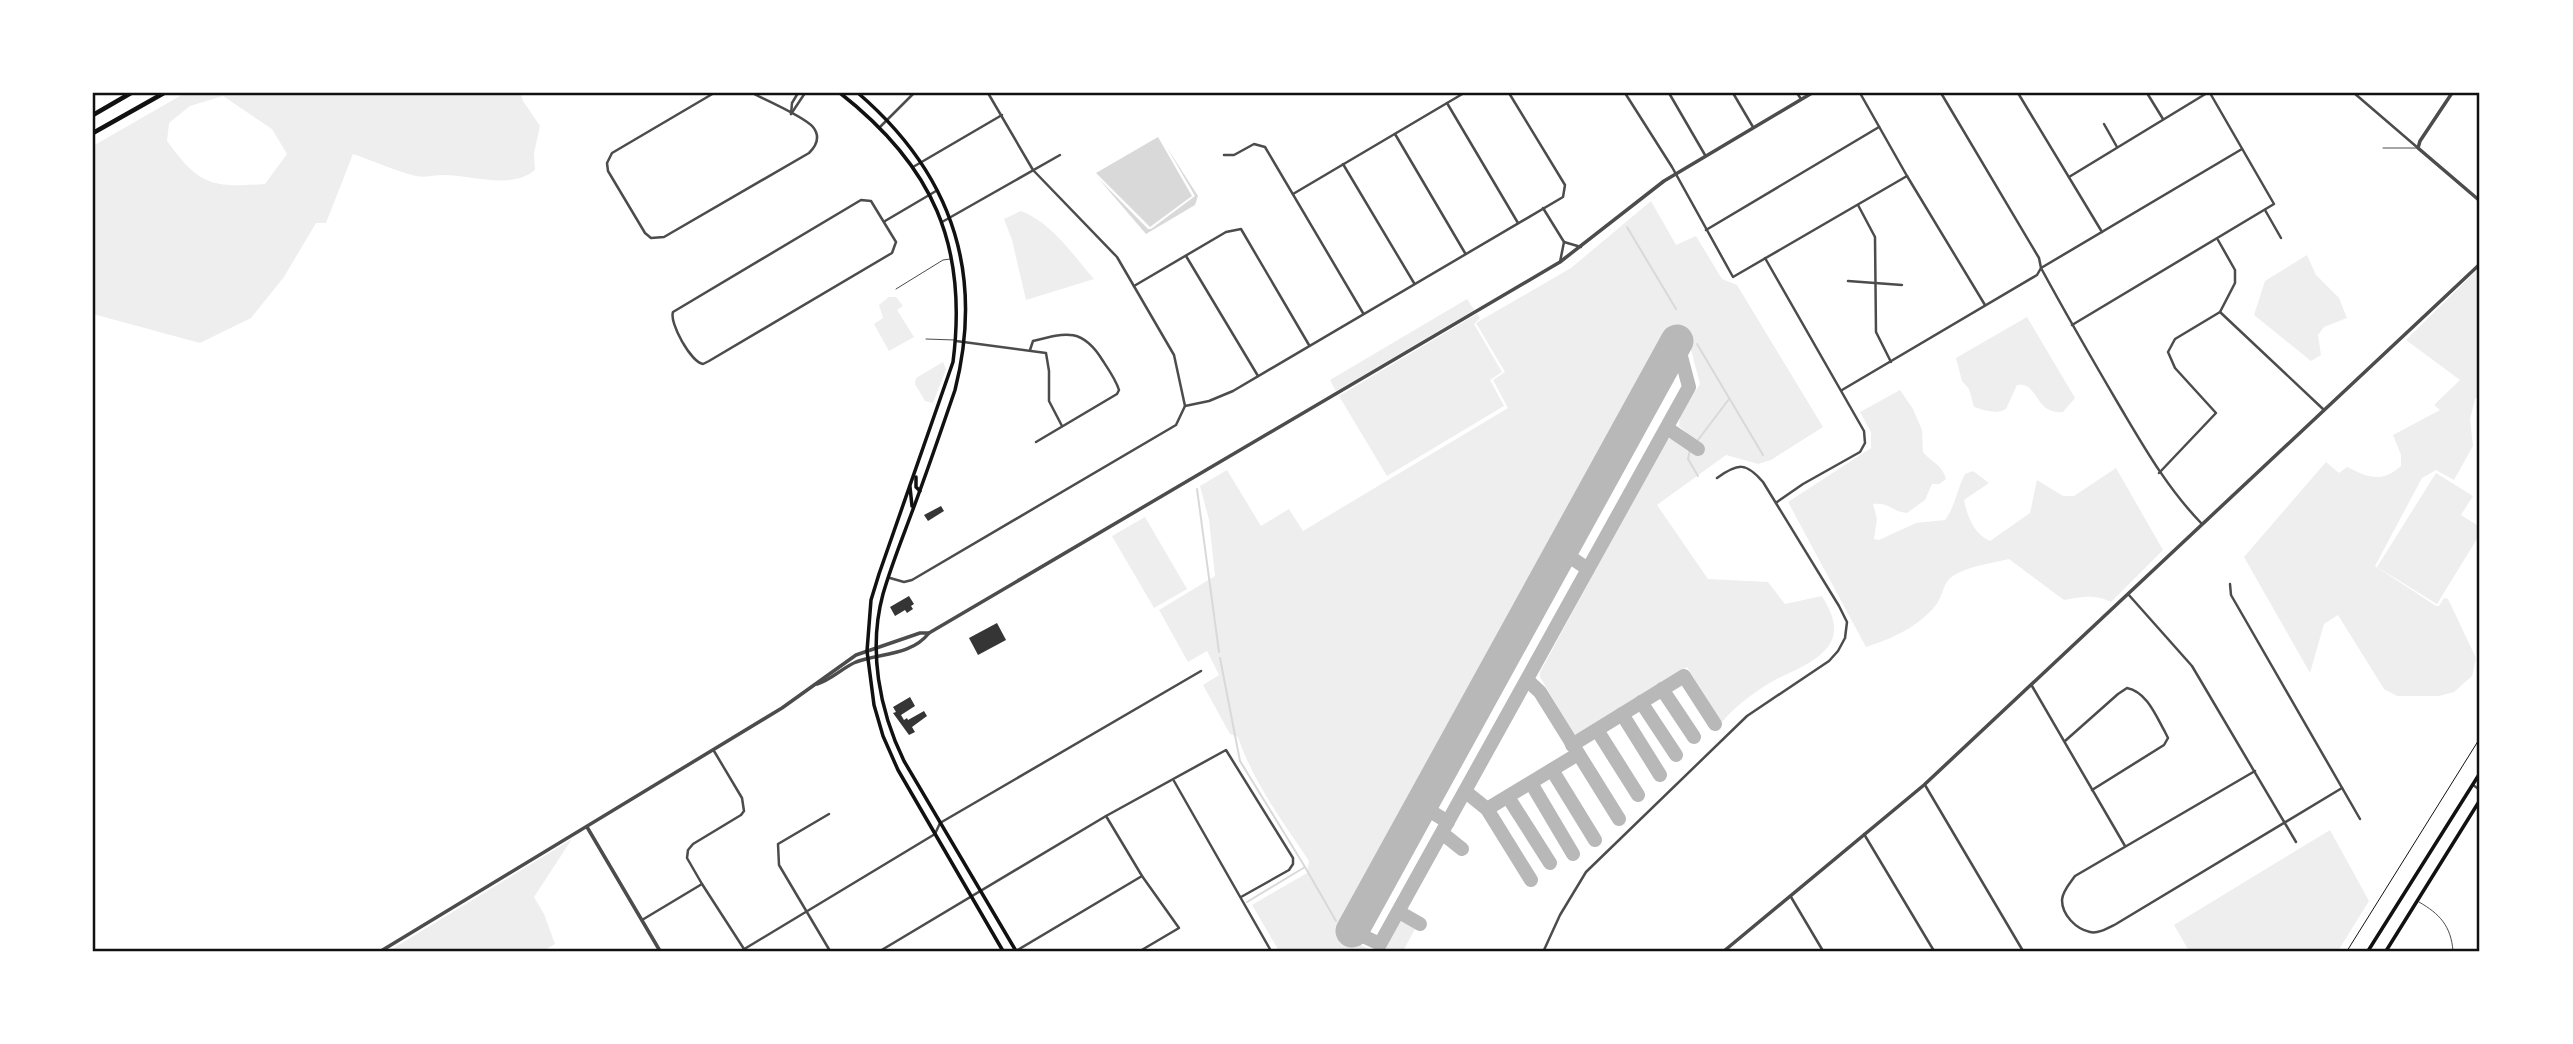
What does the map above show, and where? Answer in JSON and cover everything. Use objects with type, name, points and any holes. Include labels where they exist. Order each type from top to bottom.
[{"type":"highway","points":[[93,115],[131,93]]},
{"type":"highway","points":[[93,134],[164,93]]},
{"type":"main road","points":[[840,93],[880,127],[913,167],[930,194],[942,222],[952,259],[958,298],[953,362],[871,600],[867,650],[874,705],[883,736],[898,770],[1003,951]]},
{"type":"main road","points":[[858,93],[887,119],[922,162],[939,190],[962,258],[966,294],[965,342],[955,390],[888,577],[879,616],[877,657],[883,709],[892,736],[1016,951]]},
{"type":"main road","points":[[918,465],[915,482],[920,491]]},
{"type":"main road","points":[[910,487],[913,499],[911,515]]},
{"type":"main road","points":[[2368,951],[2480,773]]},
{"type":"main road","points":[[2386,951],[2480,800]]},
{"type":"street","points":[[713,93],[612,153],[609,158],[608,171],[641,228],[651,238],[664,237],[809,153],[817,140],[814,128],[752,93]]},
{"type":"street","points":[[791,114],[792,103],[798,93]]},
{"type":"street","points":[[791,114],[806,93]]},
{"type":"street","points":[[880,127],[914,93]]},
{"type":"street","points":[[888,577],[904,582],[912,580],[1176,425],[1185,406],[1174,355],[1118,257],[1033,170],[988,93]]},
{"type":"street","points":[[1293,194],[1464,93]]},
{"type":"street","points":[[1185,406],[1209,401],[1233,391],[1563,197],[1565,185],[1509,93]]},
{"type":"street","points":[[1625,93],[1653,135],[1733,277],[1907,176]]},
{"type":"street","points":[[1669,93],[1705,155]]},
{"type":"street","points":[[1733,93],[1753,127]]},
{"type":"street","points":[[1797,93],[1801,99]]},
{"type":"street","points":[[381,951],[817,684],[856,662],[901,651],[924,639],[929,633],[1560,262],[1674,174],[1812,93]]},
{"type":"street","points":[[1860,93],[1985,305]]},
{"type":"street","points":[[1941,93],[2039,258],[2041,268],[2072,325],[2159,473],[2178,499],[2202,524]]},
{"type":"street","points":[[2018,93],[2102,232]]},
{"type":"street","points":[[2147,93],[2163,119]]},
{"type":"street","points":[[2069,177],[2209,93],[2274,204],[2072,325]]},
{"type":"street","points":[[2354,93],[2480,201]]},
{"type":"street","points":[[2418,148],[2452,93]]},
{"type":"street","points":[[1447,103],[1518,223]]},
{"type":"street","points":[[913,167],[1002,115]]},
{"type":"street","points":[[2104,124],[2117,147]]},
{"type":"street","points":[[1706,230],[1879,127]]},
{"type":"street","points":[[1395,134],[1465,254]]},
{"type":"street","points":[[1224,155],[1234,155],[1254,144],[1265,147],[1363,313]]},
{"type":"street","points":[[1842,390],[2037,275],[2041,268],[2242,149]]},
{"type":"street","points":[[942,222],[1060,155]]},
{"type":"street","points":[[1343,164],[1414,283]]},
{"type":"street","points":[[885,221],[939,190]]},
{"type":"street","points":[[861,200],[871,201],[885,221],[896,242],[892,253],[703,364],[695,361],[672,324],[671,315],[677,309],[861,200]]},
{"type":"street","points":[[1858,205],[1875,237],[1876,332],[1891,362]]},
{"type":"street","points":[[1544,208],[1564,242],[1560,262]]},
{"type":"street","points":[[2265,210],[2281,238]]},
{"type":"street","points":[[1135,286],[1226,232],[1241,229],[1309,345]]},
{"type":"street","points":[[2159,473],[2216,413],[2175,368],[2168,352],[2175,339],[2220,312],[2235,283],[2235,270],[2217,239]]},
{"type":"street","points":[[1564,242],[1581,247]]},
{"type":"street","points":[[1186,256],[1258,376]]},
{"type":"street","points":[[1765,258],[1842,390],[1864,431],[1865,443],[1860,452],[1802,484],[1777,502]]},
{"type":"street","points":[[1724,951],[1924,785],[2480,264]]},
{"type":"street","points":[[1848,281],[1902,285]]},
{"type":"street","points":[[2220,312],[2323,409]]},
{"type":"street","points":[[1030,350],[1033,341],[1066,333],[1080,337],[1094,347],[1118,386],[1116,394],[1035,442]]},
{"type":"street","points":[[956,341],[1046,353],[1049,401],[1062,426]]},
{"type":"street","points":[[1543,951],[1560,915],[1586,872],[1747,716],[1829,661],[1845,638],[1847,622],[1839,606],[1777,502],[1752,469],[1731,468],[1717,478]]},
{"type":"street","points":[[2230,584],[2231,595],[2360,819]]},
{"type":"street","points":[[2128,594],[2192,667],[2296,842]]},
{"type":"street","points":[[817,684],[844,662],[867,650],[920,633],[929,633]]},
{"type":"street","points":[[713,750],[745,806],[741,816],[693,844],[688,850],[687,858],[742,950],[935,834],[940,823],[1201,671]]},
{"type":"street","points":[[2032,686],[2125,846]]},
{"type":"street","points":[[2065,741],[2127,688],[2136,690],[2144,698],[2165,732],[2168,738],[2164,745],[2092,790]]},
{"type":"street","points":[[880,951],[1107,816],[1226,750],[1293,858],[1289,870],[1241,897]]},
{"type":"street","points":[[2255,771],[2075,876],[2066,887],[2061,900],[2066,916],[2077,926],[2091,932],[2116,925],[2342,788]]},
{"type":"street","points":[[1173,780],[1271,951]]},
{"type":"street","points":[[1924,785],[2023,951]]},
{"type":"street","points":[[2473,785],[2480,790]]},
{"type":"street","points":[[829,814],[778,844],[779,865],[830,951]]},
{"type":"street","points":[[1107,816],[1142,876],[1180,928],[1140,951]]},
{"type":"street","points":[[587,827],[660,951]]},
{"type":"street","points":[[1863,833],[1934,951]]},
{"type":"street","points":[[1016,951],[1142,876]]},
{"type":"street","points":[[642,920],[702,884]]},
{"type":"street","points":[[1790,897],[1823,951]]},
{"type":"lane","points":[[2383,148],[2418,148]]},
{"type":"lane","points":[[896,289],[943,260],[952,259]]},
{"type":"lane","points":[[926,339],[956,341]]},
{"type":"lane","points":[[2417,901],[2441,916],[2450,931],[2453,951]]},
{"type":"path","points":[[2347,951],[2480,738]]},
{"type":"shaded area","points":[[185,93],[521,93],[523,101],[540,126],[534,153],[535,170],[515,179],[416,176],[353,154],[326,223],[316,223],[284,277],[251,318],[200,343],[93,314],[93,146]],"holes":[[[223,96],[272,129],[287,154],[265,184],[231,185],[208,180],[188,167],[167,141],[169,123],[190,106]]]},
{"type":"shaded area","points":[[1158,137],[1192,196],[1150,227],[1096,173]]},
{"type":"shaded area","points":[[1166,146],[1198,196],[1195,205],[1146,234],[1098,178],[1151,229],[1195,196]]},
{"type":"shaded area","points":[[1651,201],[1676,245],[1696,236],[1722,279],[1737,285],[1823,427],[1771,460],[1758,464],[1726,455],[1657,505],[1708,579],[1768,582],[1785,604],[1822,596],[1834,624],[1831,642],[1811,662],[1768,684],[1732,711],[1722,722],[1687,667],[1579,735],[1574,734],[1540,677],[1540,672],[1667,439],[1679,439],[1696,453],[1701,446],[1679,426],[1680,415],[1700,384],[1689,342],[1668,328],[1339,932],[1370,950],[1383,949],[1401,921],[1415,929],[1403,951],[1279,951],[1252,905],[1307,873],[1309,861],[1260,786],[1238,737],[1230,734],[1203,685],[1219,675],[1207,651],[1188,662],[1159,610],[1215,576],[1209,520],[1200,486],[1227,470],[1261,526],[1289,509],[1303,531],[1508,408],[1493,380],[1505,372],[1476,323],[1571,268]]},
{"type":"shaded area","points":[[1021,211],[1052,231],[1094,279],[1026,300],[1012,240],[1004,219]]},
{"type":"shaded area","points":[[2307,255],[2316,275],[2339,298],[2347,318],[2324,327],[2318,335],[2321,355],[2311,361],[2254,315],[2265,281]]},
{"type":"shaded area","points":[[2480,267],[2480,395],[2475,399],[2470,419],[2473,446],[2454,480],[2436,470],[2422,478],[2375,566],[2436,606],[2439,606],[2444,598],[2448,599],[2476,658],[2472,676],[2454,692],[2439,696],[2397,696],[2384,689],[2338,615],[2324,624],[2310,673],[2244,557],[2326,462],[2339,473],[2347,467],[2375,477],[2388,475],[2401,466],[2401,455],[2393,435],[2440,410],[2434,405],[2460,380],[2406,340]]},
{"type":"shaded area","points":[[889,297],[896,297],[903,306],[897,310],[914,337],[889,351],[874,324],[883,318],[879,305]]},
{"type":"shaded area","points":[[1467,299],[1474,310],[1336,391],[1330,380]]},
{"type":"shaded area","points":[[1477,314],[1480,318],[1474,324],[1502,372],[1490,380],[1504,406],[1387,476],[1339,396]]},
{"type":"shaded area","points":[[2027,317],[2075,398],[2063,412],[2054,412],[2042,404],[2029,388],[2017,385],[2006,409],[1994,412],[1974,407],[1969,389],[1962,381],[1956,358]]},
{"type":"shaded area","points":[[943,362],[946,369],[933,403],[925,401],[915,384],[916,378]]},
{"type":"shaded area","points":[[1900,390],[1913,409],[1922,430],[1923,452],[1939,467],[1946,479],[1939,484],[1932,484],[1925,500],[1907,513],[1883,504],[1873,504],[1877,519],[1874,539],[1879,540],[1916,523],[1945,520],[1965,474],[1973,471],[1989,483],[1964,500],[1965,506],[1976,529],[1990,541],[2030,513],[2037,480],[2063,496],[2074,496],[2116,468],[2163,550],[2111,602],[2093,597],[2064,600],[2009,559],[1968,569],[1948,580],[1939,601],[1921,620],[1895,636],[1866,647],[1788,502],[1871,448],[1871,432],[1860,412]]},
{"type":"shaded area","points":[[2436,473],[2473,496],[2461,515],[2480,527],[2480,534],[2437,604],[2377,567]]},
{"type":"shaded area","points":[[1145,517],[1187,589],[1154,608],[1112,536]]},
{"type":"shaded area","points":[[2330,830],[2369,901],[2338,951],[2189,951],[2174,925]]},
{"type":"shaded area","points":[[572,839],[534,897],[544,914],[555,944],[543,951],[389,951]]},
{"type":"building","points":[[941,506],[944,511],[928,521],[924,515]]},
{"type":"building","points":[[909,596],[914,604],[911,606],[913,609],[895,616],[890,607]]},
{"type":"building","points":[[997,623],[1006,640],[978,655],[969,638]]},
{"type":"building","points":[[910,697],[915,706],[901,715],[904,720],[924,711],[927,716],[912,727],[915,732],[909,735],[893,713],[896,712],[893,707]]},
{"type":"waterway","points":[[1627,227],[1676,309]]},
{"type":"waterway","points":[[1697,344],[1763,455]]},
{"type":"waterway","points":[[1698,440],[1729,399]]},
{"type":"waterway","points":[[1690,450],[1688,459],[1698,476]]},
{"type":"waterway","points":[[1197,489],[1219,652]]},
{"type":"waterway","points":[[1220,658],[1240,761],[1305,867],[1247,902]]},
{"type":"waterway","points":[[1305,867],[1336,921]]},
{"type":"taxiway","points":[[1352,931],[1380,944],[1689,387],[1677,341]]},
{"type":"taxiway","points":[[1667,428],[1698,449]]},
{"type":"taxiway","points":[[1561,551],[1588,569]]},
{"type":"taxiway","points":[[1572,745],[1684,676],[1715,724]]},
{"type":"taxiway","points":[[1527,680],[1540,692],[1619,819]]},
{"type":"taxiway","points":[[1662,689],[1694,737]]},
{"type":"taxiway","points":[[1641,702],[1676,755]]},
{"type":"taxiway","points":[[1622,714],[1660,775]]},
{"type":"taxiway","points":[[1597,730],[1638,795]]},
{"type":"taxiway","points":[[1487,809],[1578,754]]},
{"type":"taxiway","points":[[1552,770],[1595,840]]},
{"type":"taxiway","points":[[1531,783],[1573,854]]},
{"type":"taxiway","points":[[1466,792],[1487,809],[1531,880]]},
{"type":"taxiway","points":[[1508,797],[1550,863]]},
{"type":"taxiway","points":[[1422,806],[1448,822]]},
{"type":"taxiway","points":[[1442,833],[1462,849]]},
{"type":"taxiway","points":[[1399,912],[1420,924]]},
{"type":"runway","points":[[1352,931],[1677,341]]}]
